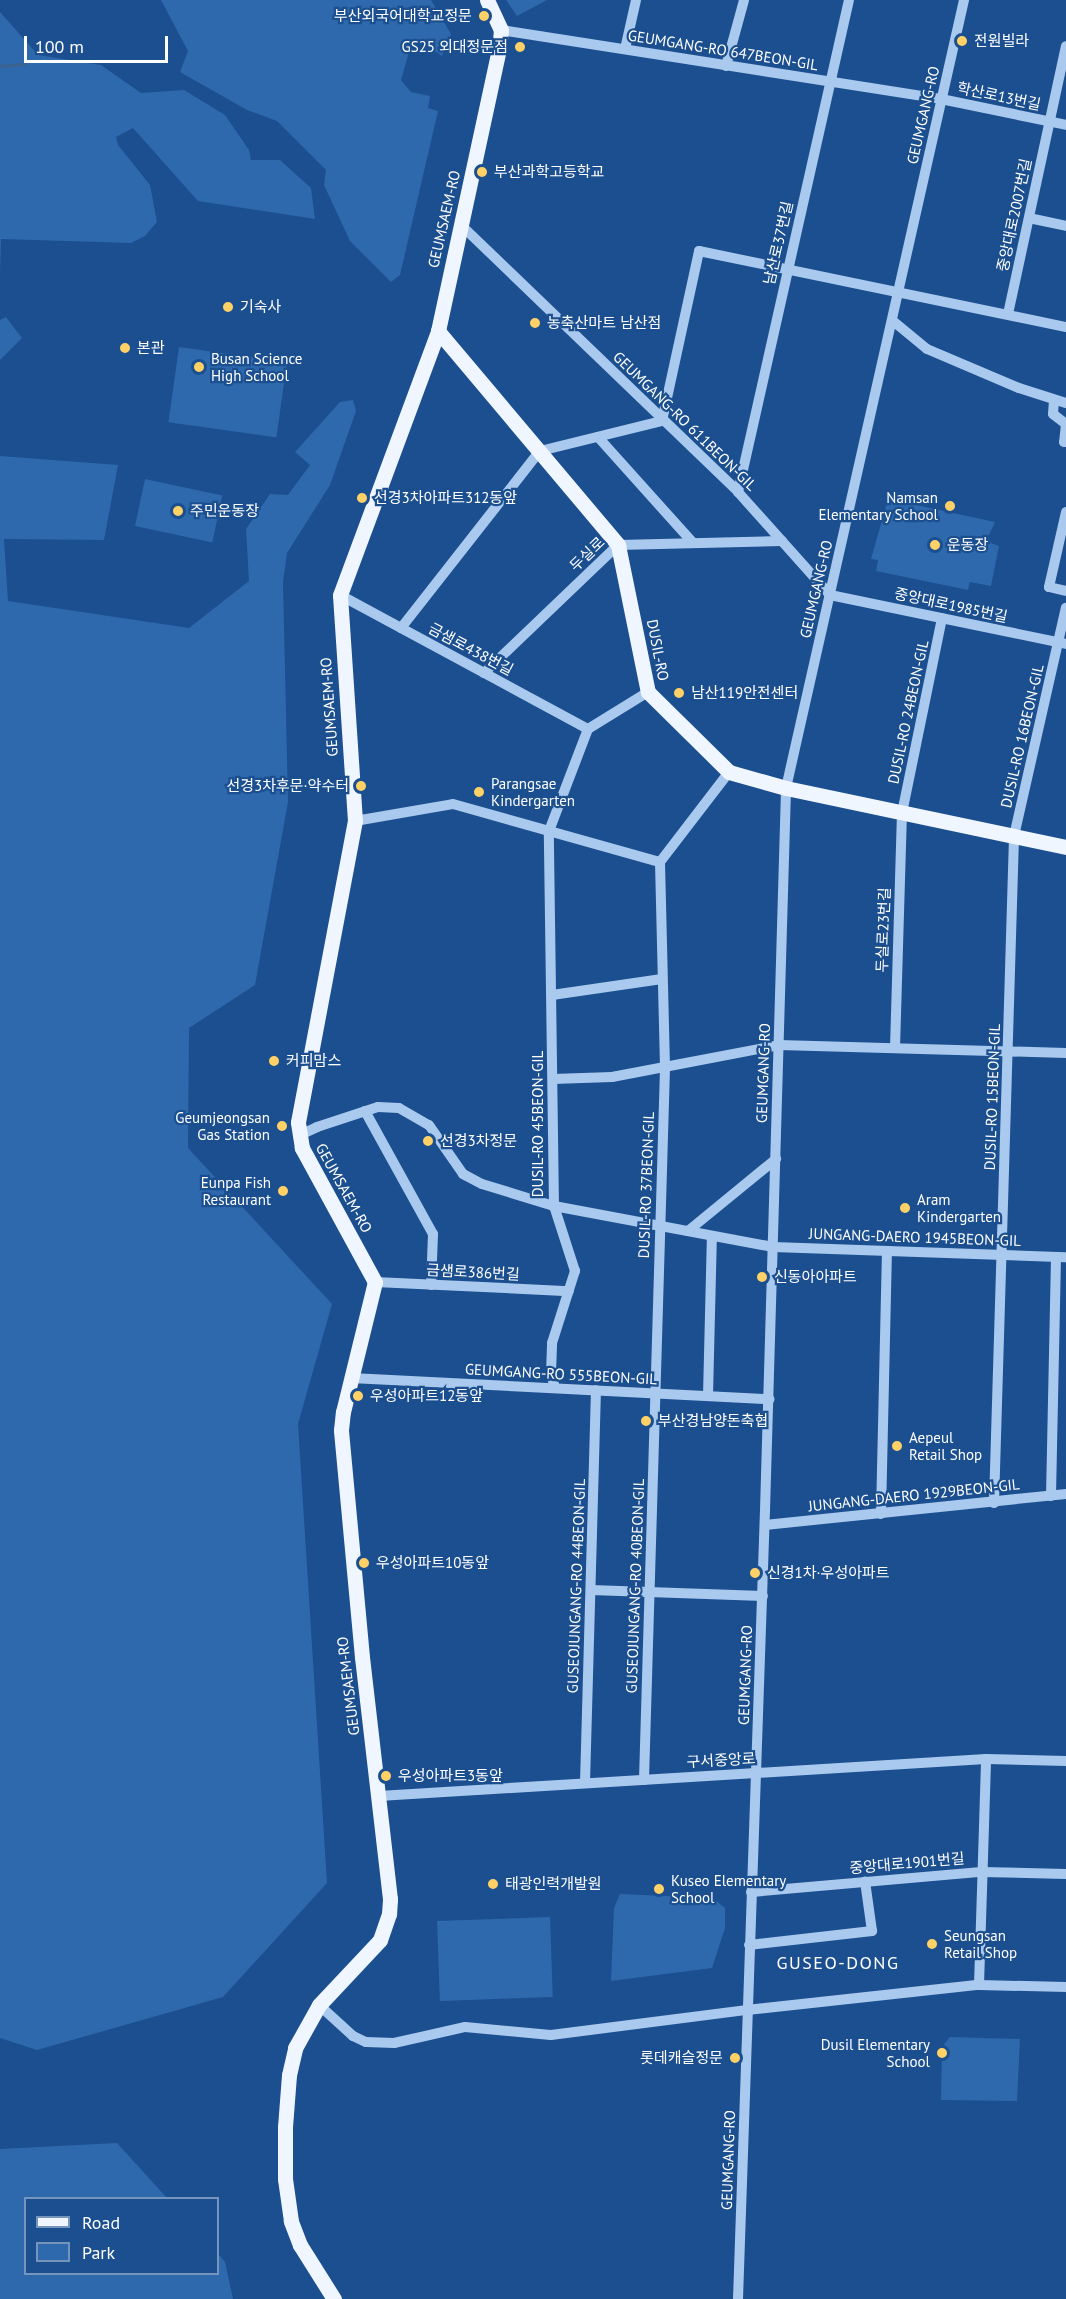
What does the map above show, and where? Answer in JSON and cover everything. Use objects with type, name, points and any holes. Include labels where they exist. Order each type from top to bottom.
[{"type":"main road","points":[[487,0],[501,30]]},
{"type":"main road","name":"GEUMSAEM-RO","points":[[334,2299],[300,2245],[291,2221],[285,2179],[285,2127],[289,2075],[295,2048],[319,2005],[380,1940],[385,1928],[390,1899],[362,1657],[342,1446],[343,1412],[375,1282],[302,1148],[298,1136],[298,1122],[355,821],[340,595],[438,332],[496,70],[501,30]]},
{"type":"main road","name":"DUSIL-RO","points":[[438,332],[618,545],[648,692],[729,772],[786,788],[1066,847]]},
{"type":"street","points":[[625,49],[636,0]]},
{"type":"street","points":[[726,66],[744,0]]},
{"type":"street","name":"남산로37번길","points":[[738,492],[849,0]]},
{"type":"street","name":"GEUMGANG-RO","points":[[738,2299],[763,1596],[786,788],[964,0]]},
{"type":"street","name":"GEUMGANG-RO 647BEON-GIL","points":[[501,30],[941,99]]},
{"type":"street","name":"학산로13번길","points":[[1050,122],[1066,46]]},
{"type":"street","name":"학산로13번길","points":[[941,99],[1066,125]]},
{"type":"street","name":"중앙대로2007번길","points":[[1008,314],[1050,122]]},
{"type":"street","points":[[1029,218],[1066,226]]},
{"type":"street","name":"GEUMGANG-RO 611BEON-GIL","points":[[461,225],[738,492],[830,596]]},
{"type":"street","points":[[401,628],[540,451],[662,421],[699,251],[1066,327]]},
{"type":"street","points":[[893,321],[927,349],[1019,388],[1066,403]]},
{"type":"street","points":[[1054,400],[1053,414],[1066,424],[1064,442],[1066,442]]},
{"type":"street","points":[[598,437],[693,543]]},
{"type":"street","points":[[1066,512],[1049,586],[1066,591]]},
{"type":"street","name":"두실로","points":[[484,673],[618,545],[782,541]]},
{"type":"street","name":"금샘로438번길","points":[[340,595],[588,729]]},
{"type":"street","name":"중앙대로1985번길","points":[[830,596],[1063,643]]},
{"type":"street","name":"DUSIL-RO 16BEON-GIL","points":[[1014,836],[1063,643],[1066,609]]},
{"type":"street","name":"DUSIL-RO 24BEON-GIL","points":[[902,813],[942,618]]},
{"type":"street","points":[[588,729],[648,692]]},
{"type":"street","name":"DUSIL-RO 45BEON-GIL","points":[[555,1388],[551,1374],[552,1343],[575,1271],[554,1206],[549,831],[588,729]]},
{"type":"street","points":[[355,821],[453,804],[660,862],[729,772]]},
{"type":"street","name":"두실로23번길","points":[[895,1048],[902,813]]},
{"type":"street","name":"DUSIL-RO 15BEON-GIL","points":[[994,1503],[1014,836]]},
{"type":"street","name":"DUSIL-RO 37BEON-GIL","points":[[656,1393],[658,1226],[665,1067],[660,862]]},
{"type":"street","points":[[552,995],[662,979]]},
{"type":"street","points":[[554,1079],[612,1077],[779,1045],[1066,1053]]},
{"type":"street","name":"JUNGANG-DAERO 1945BEON-GIL","points":[[298,1136],[317,1127],[378,1107],[399,1108],[429,1125],[463,1174],[482,1184],[554,1206],[773,1247],[1061,1257],[1051,1496]]},
{"type":"street","points":[[365,1111],[433,1234],[431,1285]]},
{"type":"street","points":[[688,1231],[776,1159]]},
{"type":"street","points":[[708,1396],[712,1236]]},
{"type":"street","points":[[881,1514],[887,1251]]},
{"type":"street","name":"금샘로386번길","points":[[375,1282],[569,1291]]},
{"type":"street","name":"GEUMGANG-RO 555BEON-GIL","points":[[351,1378],[769,1399]]},
{"type":"street","name":"GUSEOJUNGANG-RO 44BEON-GIL","points":[[585,1783],[596,1390]]},
{"type":"street","name":"GUSEOJUNGANG-RO 40BEON-GIL","points":[[644,1780],[656,1393]]},
{"type":"street","name":"JUNGANG-DAERO 1929BEON-GIL","points":[[765,1525],[1066,1494]]},
{"type":"street","points":[[591,1590],[763,1596]]},
{"type":"street","points":[[979,1985],[986,1759]]},
{"type":"street","name":"구서중앙로","points":[[379,1796],[986,1759],[1066,1761]]},
{"type":"street","name":"중앙대로1901번길","points":[[751,1892],[981,1872],[1066,1874]]},
{"type":"street","points":[[749,1945],[872,1931],[865,1881]]},
{"type":"street","points":[[319,2005],[353,2036],[366,2042],[394,2043],[465,2027],[551,2035],[747,2010],[979,1985],[1066,1987]]},
{"type":"green space","points":[[161,0],[431,0],[451,34],[442,56],[421,42],[410,49],[401,80],[411,92],[430,96],[428,108],[438,111],[400,275],[391,282],[350,241],[324,185],[326,170],[277,121],[247,110],[180,72],[188,51]]},
{"type":"green space","points":[[506,0],[547,0],[517,16]]},
{"type":"green space","points":[[0,12],[38,55],[101,65],[141,93],[184,90],[225,115],[249,150],[251,160],[280,160],[311,188],[315,219],[198,201],[133,128],[116,137],[118,145],[150,185],[157,222],[145,236],[131,243],[1,239],[0,272]]},
{"type":"green space","points":[[6,317],[22,338],[0,360],[0,320]]},
{"type":"green space","points":[[179,347],[287,362],[276,437],[168,422]]},
{"type":"green space","points":[[353,400],[356,411],[330,485],[287,553],[283,582],[288,802],[255,985],[189,1028],[188,1148],[332,1304],[298,1424],[327,1883],[223,1997],[37,2050],[0,2038],[0,456],[118,465],[104,540],[4,539],[8,601],[189,628],[249,581],[246,529],[270,494],[288,495],[310,465],[295,452],[340,402]]},
{"type":"green space","name":"주민운동장","points":[[145,479],[222,495],[212,542],[135,526]]},
{"type":"green space","name":"운동장","points":[[888,499],[995,522],[988,537],[991,543],[999,546],[991,586],[970,582],[968,590],[876,571],[878,560],[871,559]]},
{"type":"green space","points":[[620,1894],[713,1898],[725,1908],[725,1928],[712,1968],[611,1981],[614,1908]]},
{"type":"green space","points":[[550,1917],[553,1997],[440,2001],[437,1921]]},
{"type":"green space","points":[[950,2037],[1020,2039],[1017,2101],[941,2100],[942,2047]]},
{"type":"green space","points":[[117,2143],[166,2197],[24,2197],[24,2275],[219,2275],[219,2255],[225,2262],[233,2299],[0,2299],[0,2149]]},
{"type":"waterway","points":[[0,66],[25,64]]},
{"type":"place","name":"부산외국어대학교정문","points":[[484,16]]},
{"type":"place","name":"전원빌라","points":[[962,41]]},
{"type":"place","name":"GS25 외대정문점","points":[[520,47]]},
{"type":"place","name":"부산과학고등학교","points":[[482,172]]},
{"type":"place","name":"기숙사","points":[[228,307]]},
{"type":"place","name":"농축산마트 남산점","points":[[535,323]]},
{"type":"place","name":"본관","points":[[125,348]]},
{"type":"place","name":"Busan Science High School","points":[[199,367]]},
{"type":"place","name":"선경3차아파트312동앞","points":[[362,498]]},
{"type":"place","name":"Namsan Elementary School","points":[[950,506]]},
{"type":"place","name":"주민운동장","points":[[178,511]]},
{"type":"place","name":"운동장","points":[[935,545]]},
{"type":"place","name":"남산119안전센터","points":[[679,693]]},
{"type":"place","name":"선경3차후문·약수터","points":[[361,786]]},
{"type":"place","name":"Parangsae Kindergarten","points":[[479,792]]},
{"type":"place","name":"커피맘스","points":[[274,1061]]},
{"type":"place","name":"Geumjeongsan Gas Station","points":[[282,1126]]},
{"type":"place","name":"선경3차정문","points":[[428,1141]]},
{"type":"place","name":"Eunpa Fish Restaurant","points":[[283,1191]]},
{"type":"place","name":"Aram Kindergarten","points":[[905,1208]]},
{"type":"place","name":"신동아아파트","points":[[762,1277]]},
{"type":"place","name":"우성아파트12동앞","points":[[358,1396]]},
{"type":"place","name":"부산경남양돈축협","points":[[646,1421]]},
{"type":"place","name":"Aepeul Retail Shop","points":[[897,1446]]},
{"type":"place","name":"우성아파트10동앞","points":[[364,1563]]},
{"type":"place","name":"신경1차·우성아파트","points":[[755,1573]]},
{"type":"place","name":"우성아파트3동앞","points":[[386,1776]]},
{"type":"place","name":"태광인력개발원","points":[[493,1884]]},
{"type":"place","name":"Kuseo Elementary School","points":[[659,1889]]},
{"type":"place","name":"Seungsan Retail Shop","points":[[932,1944]]},
{"type":"place","name":"Dusil Elementary School","points":[[942,2053]]},
{"type":"place","name":"롯데캐슬정문","points":[[735,2058]]},
{"type":"district","name":"GUSEO-DONG","points":[[838,1963]]}]
